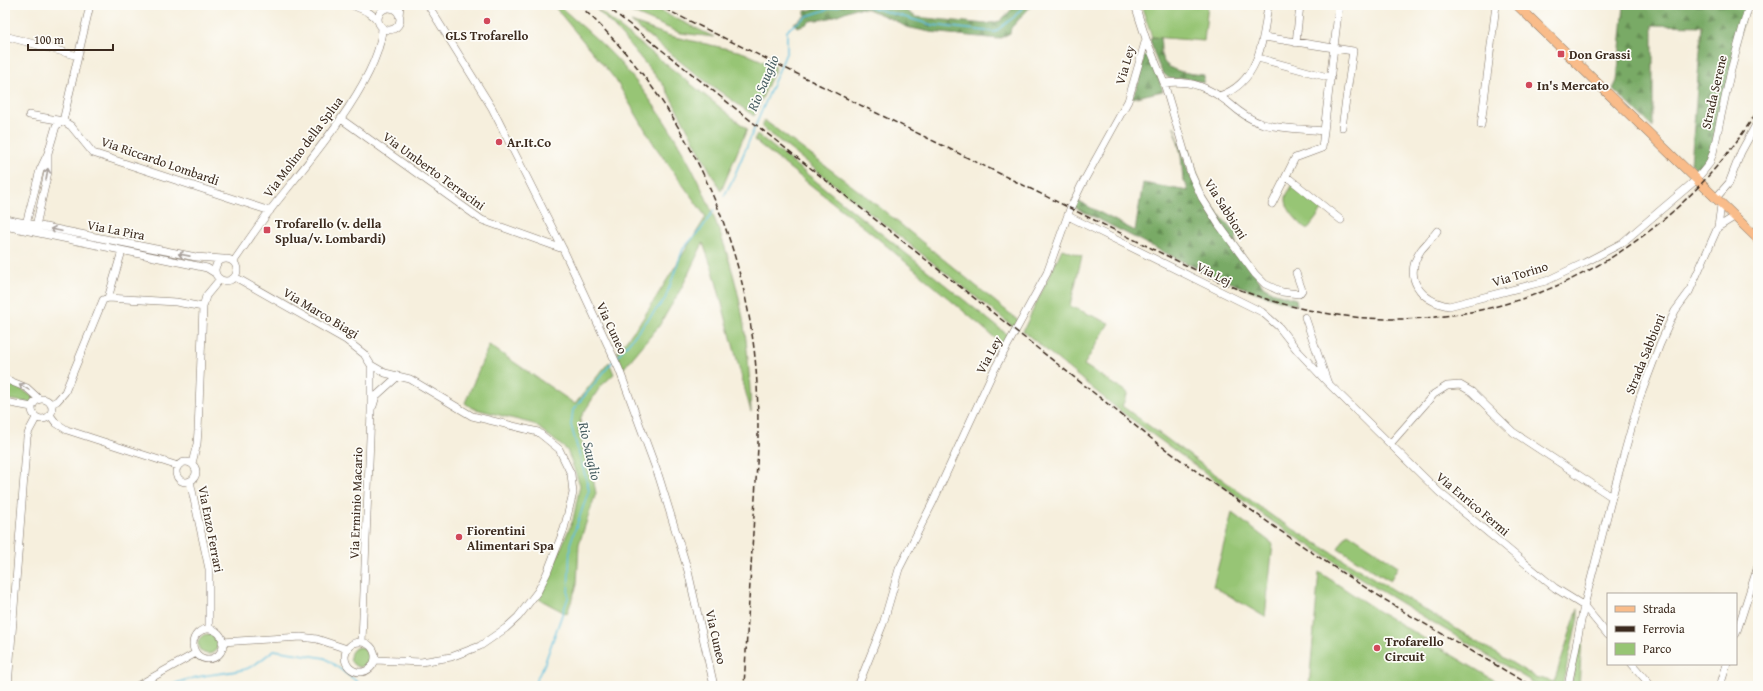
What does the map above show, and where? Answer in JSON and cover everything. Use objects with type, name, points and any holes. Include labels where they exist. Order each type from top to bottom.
[{"type":"main road","points":[[1517,5],[1758,240]]},
{"type":"street","points":[[26,224],[40,170],[48,153],[56,126],[63,121],[90,5]]},
{"type":"street","points":[[352,5],[365,10],[374,16],[380,24],[392,30],[399,23],[400,5]]},
{"type":"street","name":"Via Cuneo","points":[[428,5],[492,108],[563,249],[612,358],[619,369],[658,477],[688,571],[714,686]]},
{"type":"street","points":[[1136,5],[1146,38],[1164,83],[1177,81],[1193,83],[1219,96],[1244,115],[1263,124],[1324,131]]},
{"type":"street","points":[[1219,96],[1228,93],[1248,77],[1258,58],[1264,38],[1268,5]]},
{"type":"street","points":[[1296,43],[1300,5]]},
{"type":"street","points":[[1272,204],[1278,189],[1295,158],[1322,148],[1335,49],[1339,5]]},
{"type":"street","points":[[1481,125],[1496,5]]},
{"type":"street","name":"Strada Serene","points":[[1696,180],[1709,164],[1713,153],[1731,70],[1749,5]]},
{"type":"street","points":[[365,10],[391,8],[399,16]]},
{"type":"street","points":[[380,24],[380,14],[391,8]]},
{"type":"street","name":"Via Molino della Splua","points":[[380,24],[381,41]]},
{"type":"street","name":"Via Molino della Splua","points":[[234,261],[270,211],[341,119],[362,84],[381,41],[392,30]]},
{"type":"street","points":[[5,36],[78,56]]},
{"type":"street","name":"Via Ley","points":[[858,686],[883,624],[899,569],[932,504],[993,372],[1047,273],[1081,186],[1128,101],[1146,38]]},
{"type":"street","points":[[1264,38],[1353,51],[1342,126]]},
{"type":"street","points":[[1258,58],[1331,78]]},
{"type":"street","name":"Via Sabbioni","points":[[1164,83],[1191,174],[1202,198],[1219,225],[1255,274],[1265,284],[1282,292],[1299,294],[1302,290],[1296,273]]},
{"type":"street","points":[[29,115],[63,121]]},
{"type":"street","name":"Via Umberto Terracini","points":[[341,119],[482,220],[563,249]]},
{"type":"street","name":"Via Riccardo Lombardi","points":[[63,121],[71,126],[93,153],[270,211]]},
{"type":"street","points":[[1718,202],[1730,183],[1741,152],[1758,121]]},
{"type":"street","points":[[36,226],[48,172],[48,153]]},
{"type":"street","points":[[1286,176],[1341,220]]},
{"type":"street","name":"Via Torino","points":[[1437,231],[1420,251],[1414,265],[1414,282],[1422,294],[1436,304],[1450,306],[1546,282],[1584,263],[1622,243],[1696,180]]},
{"type":"street","points":[[35,189],[44,191]]},
{"type":"street","name":"Strada Sabbioni","points":[[1568,686],[1584,606],[1640,397],[1660,344],[1675,311],[1688,292],[1718,227],[1718,202]]},
{"type":"street","name":"Via Lej","points":[[1068,216],[1262,312],[1279,327],[1297,350],[1328,383]]},
{"type":"street","points":[[1718,227],[1734,217]]},
{"type":"street","name":"Via La Pira","points":[[5,219],[196,257],[223,259]]},
{"type":"street","name":"Via La Pira","points":[[5,226],[207,268],[217,276]]},
{"type":"street","points":[[51,404],[57,401],[65,392],[100,304],[108,298],[122,251]]},
{"type":"street","points":[[192,463],[197,444],[198,431],[203,307],[206,296],[217,276],[217,263],[223,259],[234,261],[238,270],[235,277],[226,281],[217,276]]},
{"type":"street","name":"Via Marco Biagi","points":[[235,277],[346,340],[364,354],[371,365],[385,373],[410,379],[472,416],[538,432],[559,449],[566,460],[571,474],[573,493],[564,529],[541,585],[528,605],[506,628],[480,646],[452,658],[421,662],[375,660]]},
{"type":"street","points":[[108,298],[176,302],[203,307]]},
{"type":"street","points":[[1305,317],[1328,383]]},
{"type":"street","name":"Via Erminio Macario","points":[[362,642],[371,412],[371,365]]},
{"type":"street","points":[[371,412],[376,396],[397,377]]},
{"type":"street","points":[[5,379],[27,388],[39,399],[47,400],[51,404],[53,410],[50,415],[45,419],[36,418]]},
{"type":"street","name":"Via Enrico Fermi","points":[[1328,383],[1439,492],[1555,588],[1584,606],[1607,634]]},
{"type":"street","points":[[1390,444],[1434,394],[1447,386],[1460,385],[1472,392],[1513,432],[1612,497]]},
{"type":"street","points":[[32,407],[39,399]]},
{"type":"street","points":[[5,402],[32,407]]},
{"type":"street","points":[[32,407],[36,418]]},
{"type":"street","points":[[50,415],[56,423],[66,430],[178,466]]},
{"type":"street","points":[[8,686],[27,438],[36,418]]},
{"type":"street","points":[[182,462],[192,463],[196,468],[196,474],[190,481],[183,482],[178,478],[176,472],[178,466],[182,462]]},
{"type":"street","name":"Via Enzo Ferrari","points":[[190,481],[209,569],[210,629]]},
{"type":"street","points":[[1737,631],[1758,566]]},
{"type":"street","points":[[204,629],[210,629],[218,633],[222,642],[220,651],[213,657],[204,658],[196,653],[193,644],[196,634],[204,629]]},
{"type":"street","points":[[222,642],[301,637],[317,639],[347,649]]},
{"type":"street","points":[[362,642],[374,650],[375,660],[366,671],[356,671],[346,662],[347,649],[354,643],[362,642]]},
{"type":"street","points":[[136,686],[196,653]]},
{"type":"street","points":[[1633,665],[1650,686]]},
{"type":"street","points":[[1720,686],[1727,665]]},
{"type":"green space","points":[[553,5],[558,5],[601,43],[639,85],[662,117],[683,152],[701,188],[717,225],[730,263],[740,302],[747,349],[751,412],[714,274],[703,243],[682,287],[659,326],[623,369],[617,352],[642,320],[706,217],[655,146],[615,79]]},
{"type":"green space","points":[[592,5],[747,129],[721,191],[665,87],[618,31]]},
{"type":"green space","points":[[615,5],[648,5],[714,37],[680,33]]},
{"type":"green space","points":[[828,5],[892,5],[904,9],[916,17],[986,24],[1000,21],[1016,5],[1032,5],[1011,28],[1010,33],[999,39],[930,32],[906,27],[868,9],[855,8],[830,18],[810,21],[807,24],[797,27],[794,23],[805,16],[805,11]]},
{"type":"green space","points":[[1141,5],[1208,5],[1204,41],[1152,37]]},
{"type":"green space","points":[[1624,5],[1747,5],[1713,143],[1706,163],[1697,170],[1691,163],[1702,26],[1653,25],[1653,127],[1613,89],[1617,81]]},
{"type":"green space","points":[[631,22],[670,36],[742,52],[776,67],[754,116],[697,75]]},
{"type":"green space","points":[[1152,37],[1160,38],[1161,53],[1163,60],[1167,65],[1178,71],[1204,75],[1203,83],[1187,78],[1173,79],[1167,77],[1160,69],[1150,40]]},
{"type":"green space","points":[[1147,54],[1151,56],[1163,91],[1132,98],[1139,82],[1144,57]]},
{"type":"green space","points":[[764,120],[867,197],[1019,321],[1015,328],[762,127]]},
{"type":"green space","points":[[1174,126],[1189,174],[1263,286],[1275,293],[1296,299],[1297,305],[1239,286],[1183,262],[1074,207],[1078,201],[1135,231],[1143,183],[1188,191],[1186,184],[1183,182],[1181,154]]},
{"type":"green space","points":[[757,134],[1009,336],[992,369],[1001,343],[875,236],[754,140]]},
{"type":"green space","points":[[1185,148],[1188,149],[1205,197],[1231,229],[1237,232],[1236,244],[1204,197],[1193,173]]},
{"type":"green space","points":[[1293,184],[1323,209],[1307,230],[1293,216],[1286,202],[1287,195]]},
{"type":"green space","points":[[1062,249],[1082,256],[1070,306],[1109,323],[1084,365],[1128,393],[1122,406],[1275,518],[1535,677],[1554,682],[1578,608],[1578,618],[1562,686],[1539,686],[1376,588],[1273,522],[1119,410],[1023,331]]},
{"type":"green space","points":[[489,345],[575,404],[609,362],[614,374],[600,387],[581,417],[579,432],[596,493],[579,544],[577,585],[567,614],[539,599],[573,520],[580,485],[567,450],[534,424],[472,408],[465,403]]},
{"type":"green space","points":[[5,382],[20,388],[33,397],[32,403],[5,399]]},
{"type":"green space","points":[[1232,513],[1273,544],[1265,617],[1213,586]]},
{"type":"green space","points":[[1348,533],[1398,566],[1390,581],[1338,548]]},
{"type":"green space","name":"Trofarello Circuit","points":[[1319,572],[1378,611],[1504,686],[1309,686]]},
{"type":"green space","points":[[1583,622],[1579,686],[1571,686]]},
{"type":"green space","points":[[208,634],[215,637],[218,644],[215,651],[208,654],[201,651],[198,644],[201,637]]},
{"type":"green space","points":[[360,647],[367,650],[370,657],[367,664],[360,667],[353,664],[350,657],[353,650]]},
{"type":"waterway","name":"Rio Sauglio","points":[[724,196],[733,179],[787,51],[787,30],[807,16],[841,5]]},
{"type":"waterway","name":"Rio Sauglio","points":[[863,5],[932,25],[995,32],[1014,17],[1025,5]]},
{"type":"waterway","name":"Rio Sauglio","points":[[616,358],[665,299],[683,249],[702,228],[714,210]]},
{"type":"waterway","name":"Rio Sauglio","points":[[533,686],[544,665],[568,598],[570,544],[589,490],[571,425],[573,410],[613,361]]},
{"type":"waterway","name":"Rio Sauglio","points":[[170,686],[188,679],[249,668],[274,650],[325,658],[363,686]]},
{"type":"railway","points":[[579,5],[613,39],[644,76],[671,116],[695,158],[716,202],[732,247],[745,294],[756,367],[758,447],[744,686]]},
{"type":"railway","points":[[605,5],[1157,443],[1279,530],[1341,572],[1406,613],[1532,686]]},
{"type":"railway","points":[[657,5],[1216,280],[1293,307],[1371,318],[1446,316],[1520,300],[1589,270],[1652,229],[1709,175],[1758,110]]},
{"type":"place","name":"GLS Trofarello","points":[[487,21]]},
{"type":"place","name":"Don Grassi","points":[[1561,54]]},
{"type":"place","name":"In's Mercato","points":[[1529,85]]},
{"type":"place","name":"Ar.It.Co","points":[[499,142]]},
{"type":"place","name":"Trofarello (v. della Splua/v. Lombardi)","points":[[267,230]]},
{"type":"place","name":"Fiorentini Alimentari Spa","points":[[459,537]]},
{"type":"place","name":"Trofarello Circuit","points":[[1377,648]]}]
